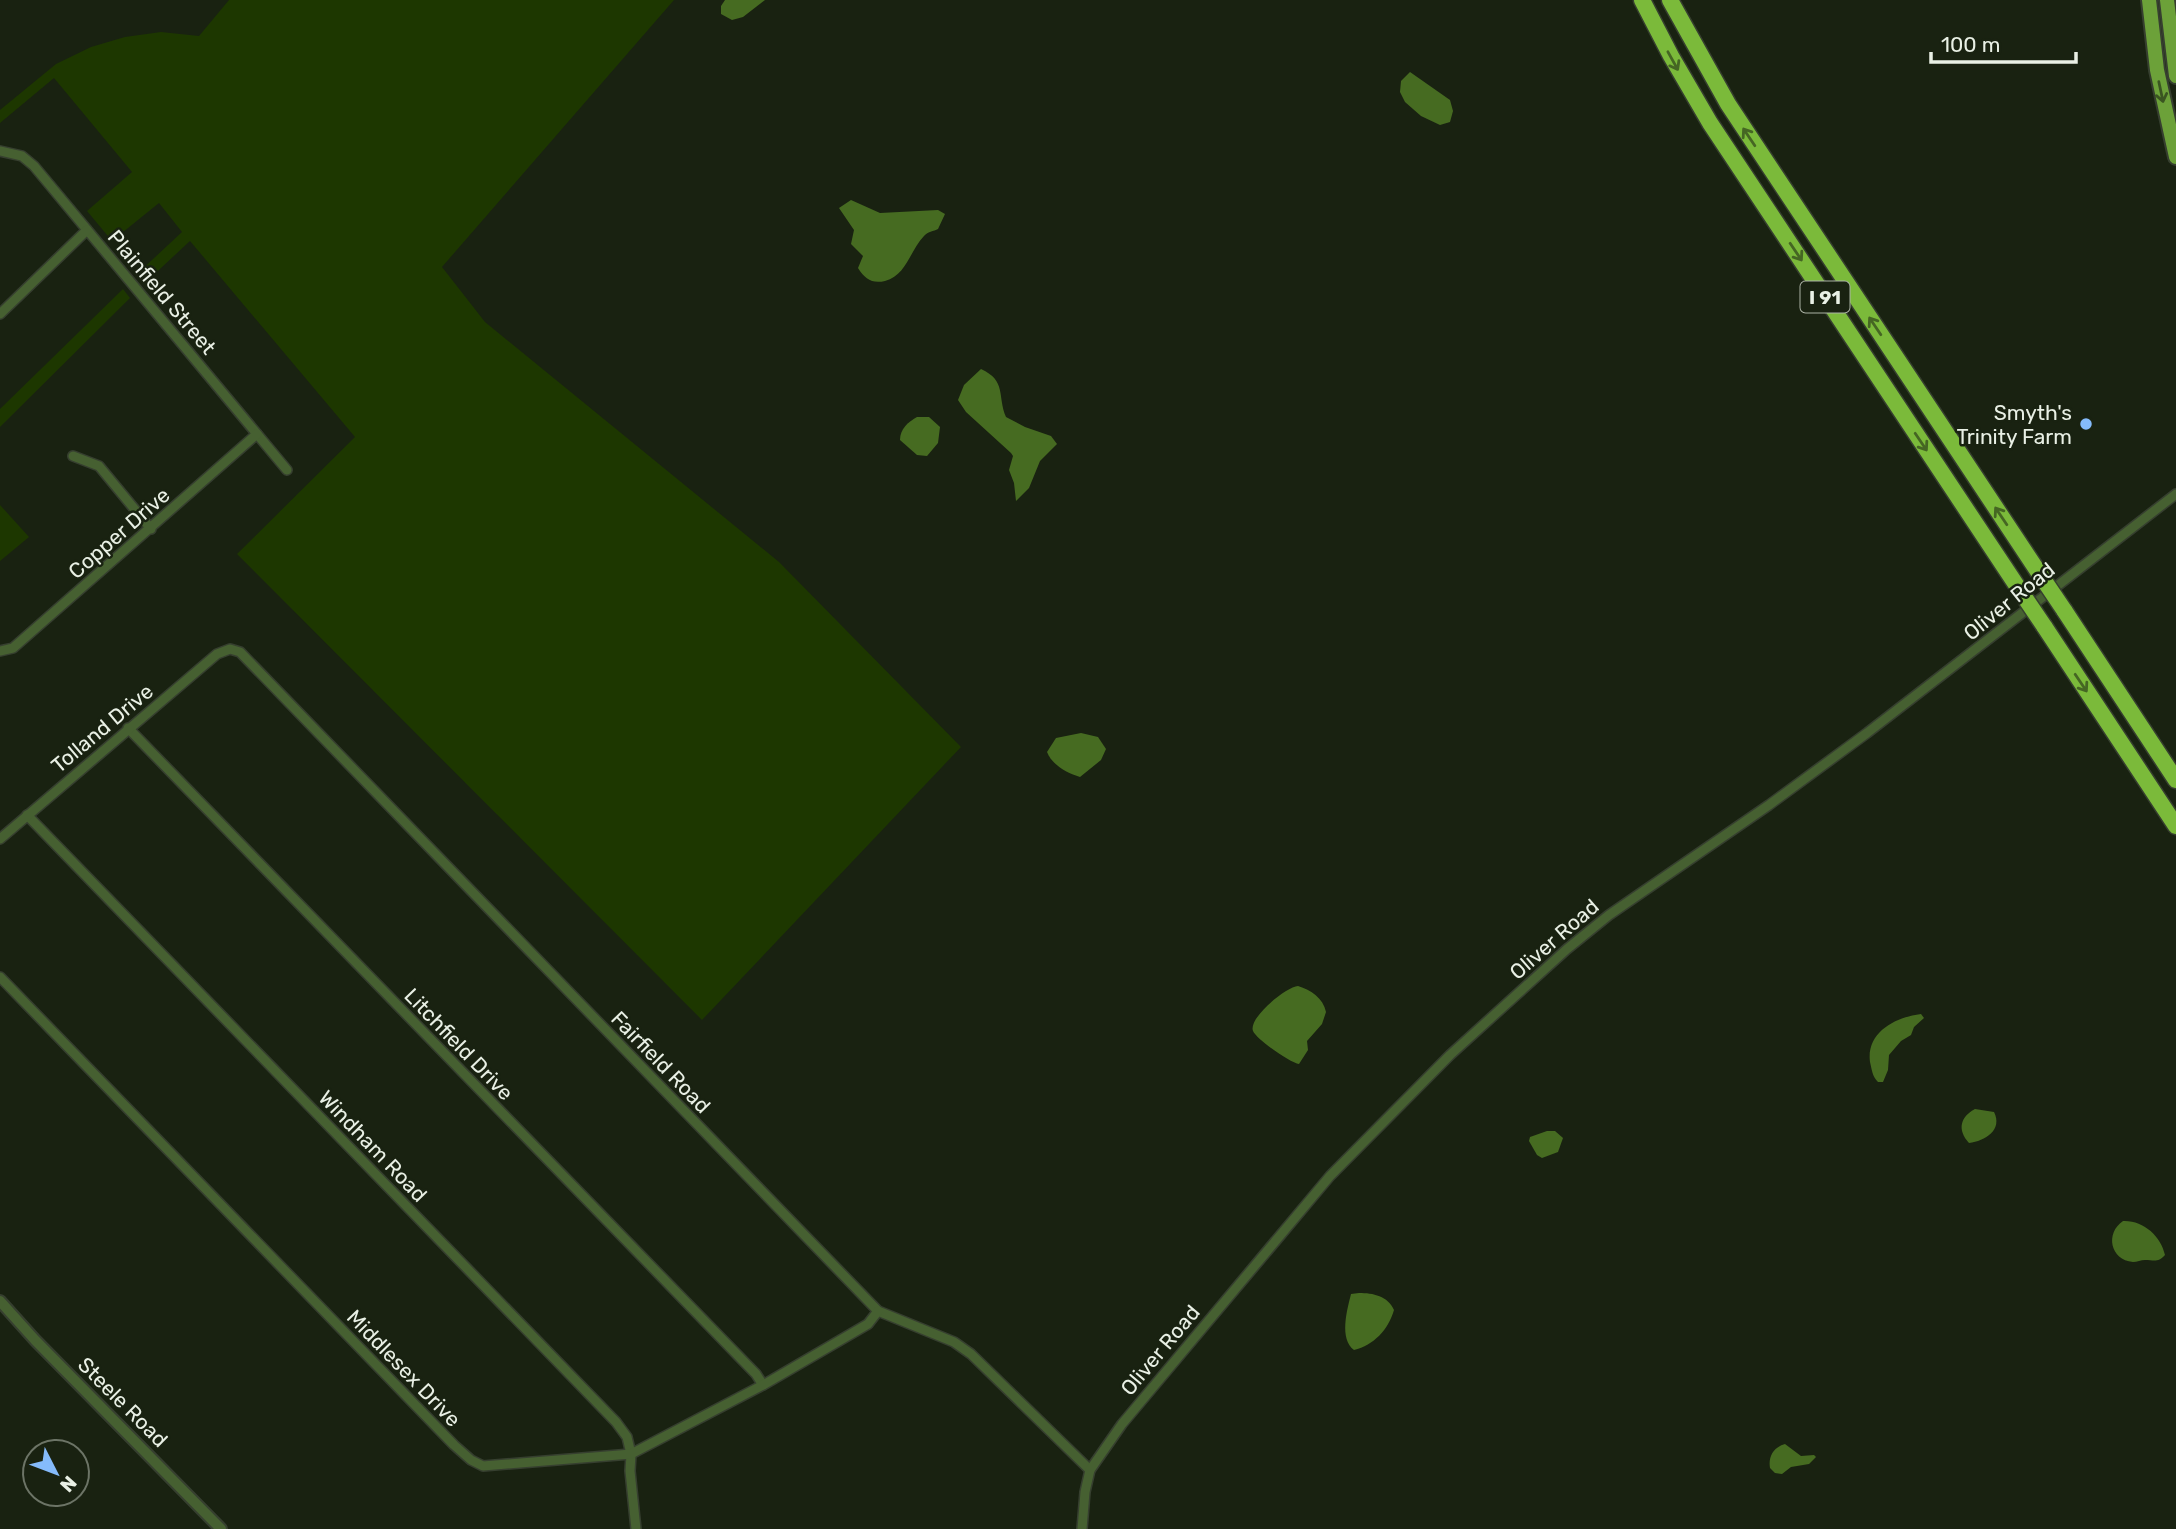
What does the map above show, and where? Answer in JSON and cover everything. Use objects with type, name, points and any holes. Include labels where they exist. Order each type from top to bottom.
[{"type":"highway","name":"I 91","points":[[1642,0],[1671,56],[1720,138],[2176,826]]},
{"type":"highway","name":"I 91","points":[[1670,0],[1735,114],[2176,780]]},
{"type":"main road","points":[[2149,0],[2157,70],[2176,157]]},
{"type":"main road","points":[[2167,0],[2176,76]]},
{"type":"street","name":"Plainfield Street","points":[[0,151],[22,156],[34,166],[287,470]]},
{"type":"street","points":[[0,314],[87,230]]},
{"type":"street","name":"Copper Drive","points":[[0,651],[13,648],[257,433]]},
{"type":"street","points":[[74,456],[99,466],[151,528]]},
{"type":"street","name":"Oliver Road","points":[[1083,1529],[1085,1492],[1090,1469],[1122,1424],[1330,1176],[1450,1055],[1549,965],[1609,915],[1769,805],[1867,733],[2176,494]]},
{"type":"street","name":"Fairfield Road","points":[[230,649],[240,652],[344,758],[878,1311],[954,1342],[971,1354],[1090,1469]]},
{"type":"street","name":"Tolland Drive","points":[[0,839],[217,654],[230,649]]},
{"type":"street","name":"Litchfield Drive","points":[[128,728],[756,1374],[763,1385]]},
{"type":"street","name":"Windham Road","points":[[27,815],[616,1422],[627,1437],[631,1454],[636,1529]]},
{"type":"street","name":"Middlesex Drive","points":[[0,977],[471,1460],[483,1466],[631,1454],[763,1385],[868,1324],[878,1311]]},
{"type":"street","name":"Steele Road","points":[[0,1301],[221,1529]]},
{"type":"shaded area","points":[[229,0],[674,0],[442,267],[485,322],[779,562],[961,747],[702,1020],[237,554],[355,437],[190,241],[146,282],[138,273],[182,232],[159,203],[112,241],[87,211],[132,172],[54,78],[0,123],[0,110],[56,64],[91,47],[125,37],[161,32],[199,36]]},
{"type":"shaded area","points":[[725,0],[765,0],[743,17],[732,20],[721,14],[721,6]]},
{"type":"shaded area","points":[[1410,72],[1450,100],[1453,111],[1450,122],[1440,125],[1421,116],[1405,102],[1400,92],[1401,81]]},
{"type":"shaded area","points":[[851,200],[880,213],[938,210],[945,214],[938,229],[924,236],[898,273],[885,281],[876,282],[866,278],[858,268],[863,256],[851,244],[854,230],[839,208]]},
{"type":"shaded area","points":[[123,289],[130,298],[0,427],[0,409]]},
{"type":"shaded area","points":[[981,369],[998,384],[1006,417],[1051,436],[1057,444],[1040,461],[1029,488],[1016,501],[1009,470],[1013,456],[966,412],[958,400],[964,385]]},
{"type":"shaded area","points":[[917,417],[929,417],[940,427],[938,443],[927,456],[917,455],[900,440],[905,426]]},
{"type":"shaded area","points":[[0,505],[29,537],[0,561]]},
{"type":"shaded area","points":[[1081,733],[1098,737],[1106,749],[1101,760],[1080,777],[1060,768],[1047,752],[1056,738]]},
{"type":"shaded area","points":[[1298,986],[1316,995],[1326,1012],[1322,1024],[1307,1041],[1308,1050],[1299,1064],[1274,1050],[1253,1031],[1256,1019],[1269,1004]]},
{"type":"shaded area","points":[[1921,1014],[1924,1018],[1914,1027],[1911,1035],[1901,1041],[1889,1055],[1888,1070],[1883,1082],[1878,1082],[1873,1075],[1870,1051],[1878,1034],[1893,1023]]},
{"type":"shaded area","points":[[1975,1109],[1994,1112],[1996,1124],[1991,1134],[1969,1143],[1963,1133],[1962,1124],[1966,1116]]},
{"type":"shaded area","points":[[1555,1131],[1563,1138],[1558,1152],[1542,1158],[1537,1155],[1529,1141],[1530,1137]]},
{"type":"shaded area","points":[[2123,1221],[2137,1223],[2150,1230],[2160,1242],[2165,1255],[2158,1260],[2133,1262],[2119,1256],[2112,1239],[2117,1226]]},
{"type":"shaded area","points":[[1351,1294],[1380,1296],[1388,1301],[1394,1310],[1379,1336],[1354,1350],[1349,1345],[1345,1324]]},
{"type":"shaded area","points":[[1785,1444],[1801,1456],[1816,1457],[1809,1464],[1791,1467],[1782,1474],[1775,1473],[1770,1468],[1771,1456],[1778,1447]]},
{"type":"place","name":"Smyth's Trinity Farm","points":[[2086,424]]}]
